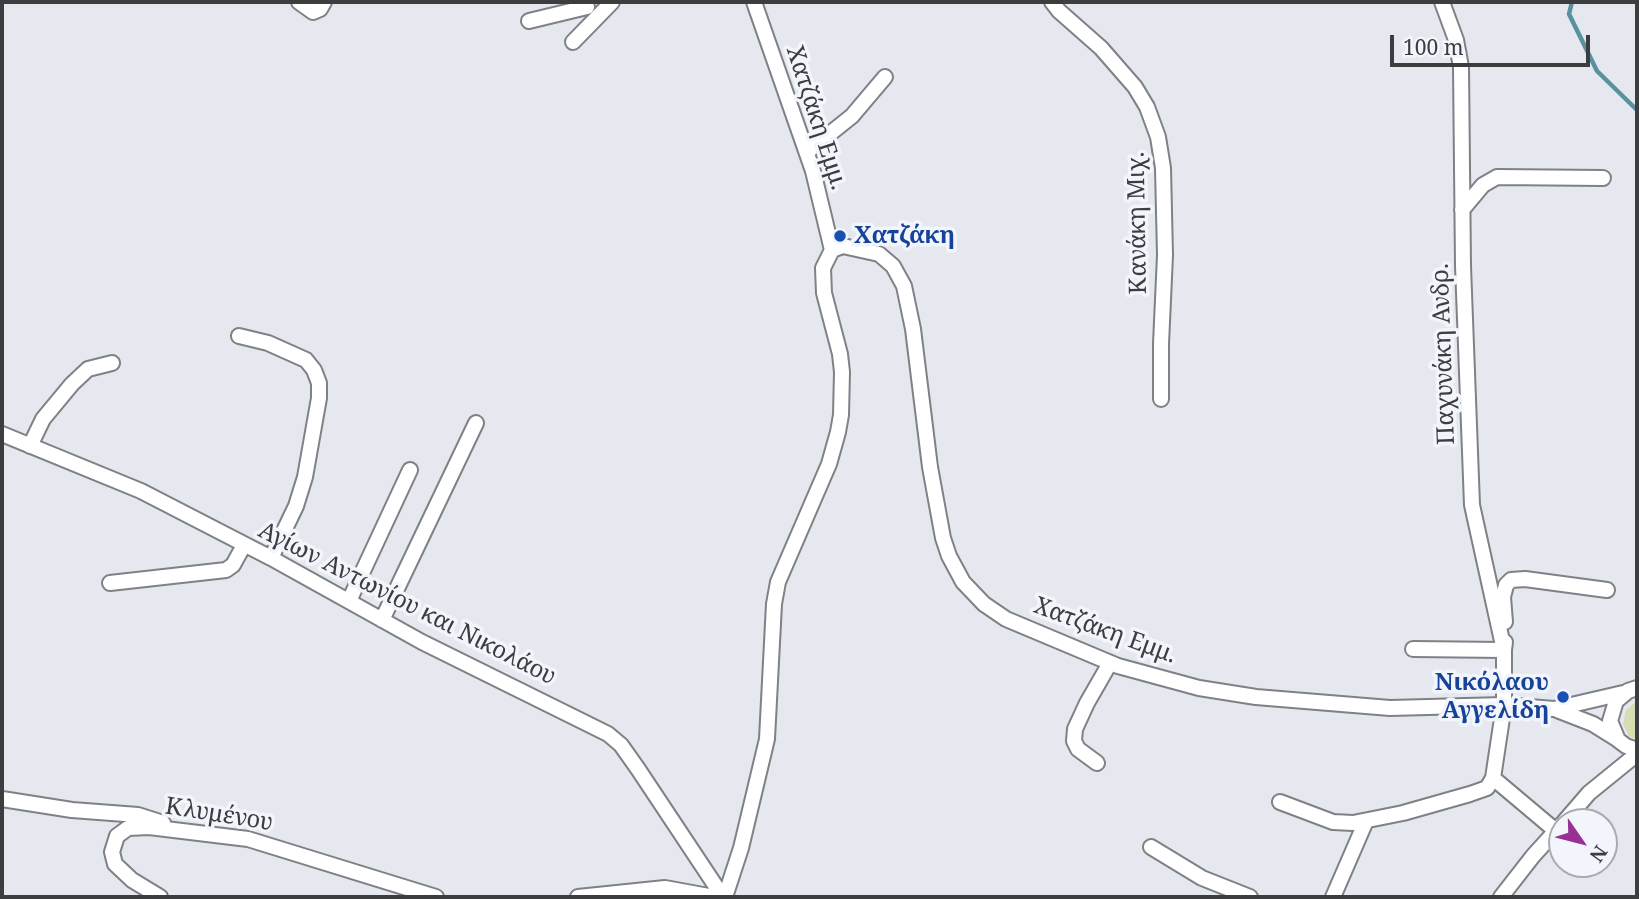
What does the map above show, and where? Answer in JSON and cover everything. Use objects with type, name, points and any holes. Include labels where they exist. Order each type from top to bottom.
[{"type":"street","points":[[299,2],[313,12],[320,9],[324,2]]},
{"type":"street","points":[[529,22],[612,2]]},
{"type":"street","name":"Χατζάκη Εμμ.","points":[[724,897],[741,848],[767,739],[774,604],[778,582],[829,464],[841,415],[842,387],[840,354],[824,293],[823,268],[832,250],[807,152],[754,2]]},
{"type":"street","name":"Κανάκη Μιχ.","points":[[1052,2],[1101,48],[1135,87],[1147,107],[1158,137],[1163,168],[1165,255],[1161,399]]},
{"type":"street","name":"Παχυνάκη Ανδρ.","points":[[1442,2],[1456,40],[1461,67],[1462,210],[1472,505],[1504,650],[1504,705],[1493,778]]},
{"type":"street","points":[[573,42],[587,8]]},
{"type":"street","points":[[807,152],[852,116],[885,77]]},
{"type":"street","points":[[1462,210],[1483,185],[1497,177],[1603,178]]},
{"type":"street","name":"Χατζάκη Εμμ.","points":[[832,250],[851,246],[879,254],[893,265],[904,286],[913,329],[930,467],[943,538],[963,582],[984,604],[1006,619],[1110,663],[1199,688],[1287,701],[1390,708],[1504,705],[1554,709]]},
{"type":"street","points":[[239,336],[268,343],[306,359],[319,383],[319,398],[305,477],[296,506],[271,558]]},
{"type":"street","points":[[30,446],[43,419],[72,384],[89,369],[112,363]]},
{"type":"street","points":[[382,620],[476,423]]},
{"type":"street","name":"Αγίων Αντωνίου και Νικολάου","points":[[2,434],[141,491],[271,558],[422,642],[608,734],[621,745],[724,897]]},
{"type":"street","points":[[349,601],[410,470]]},
{"type":"street","points":[[110,583],[226,570],[233,565],[244,545]]},
{"type":"street","points":[[1413,649],[1504,650],[1503,597],[1506,585],[1511,580],[1525,579],[1606,590]]},
{"type":"street","points":[[1097,763],[1078,749],[1074,741],[1075,729],[1110,663]]},
{"type":"street","points":[[1554,709],[1630,691]]},
{"type":"street","points":[[1618,740],[1611,726],[1611,715],[1616,701],[1630,691]]},
{"type":"street","points":[[1554,709],[1593,724],[1637,752],[1589,793],[1576,808]]},
{"type":"street","points":[[1280,802],[1333,822],[1353,823],[1477,792],[1486,788],[1493,778],[1548,817]]},
{"type":"street","points":[[2,799],[72,810],[138,815],[156,820],[173,830]]},
{"type":"street","points":[[1334,897],[1366,821]]},
{"type":"street","name":"Κλυμένου","points":[[160,897],[122,872],[115,864],[111,852],[117,836],[128,828],[149,827],[248,839],[436,897]]},
{"type":"street","points":[[1501,897],[1548,839]]},
{"type":"street","points":[[1151,847],[1193,873],[1250,897]]},
{"type":"street","points":[[578,897],[665,888],[714,897]]},
{"type":"green space","points":[[1637,701],[1637,740],[1629,736],[1623,724],[1626,710]]},
{"type":"waterway","points":[[1572,2],[1569,14],[1597,71],[1637,110]]},
{"type":"place","name":"Χατζάκη","points":[[840,236]]},
{"type":"place","name":"Νικόλαου Αγγελίδη","points":[[1563,697]]}]
